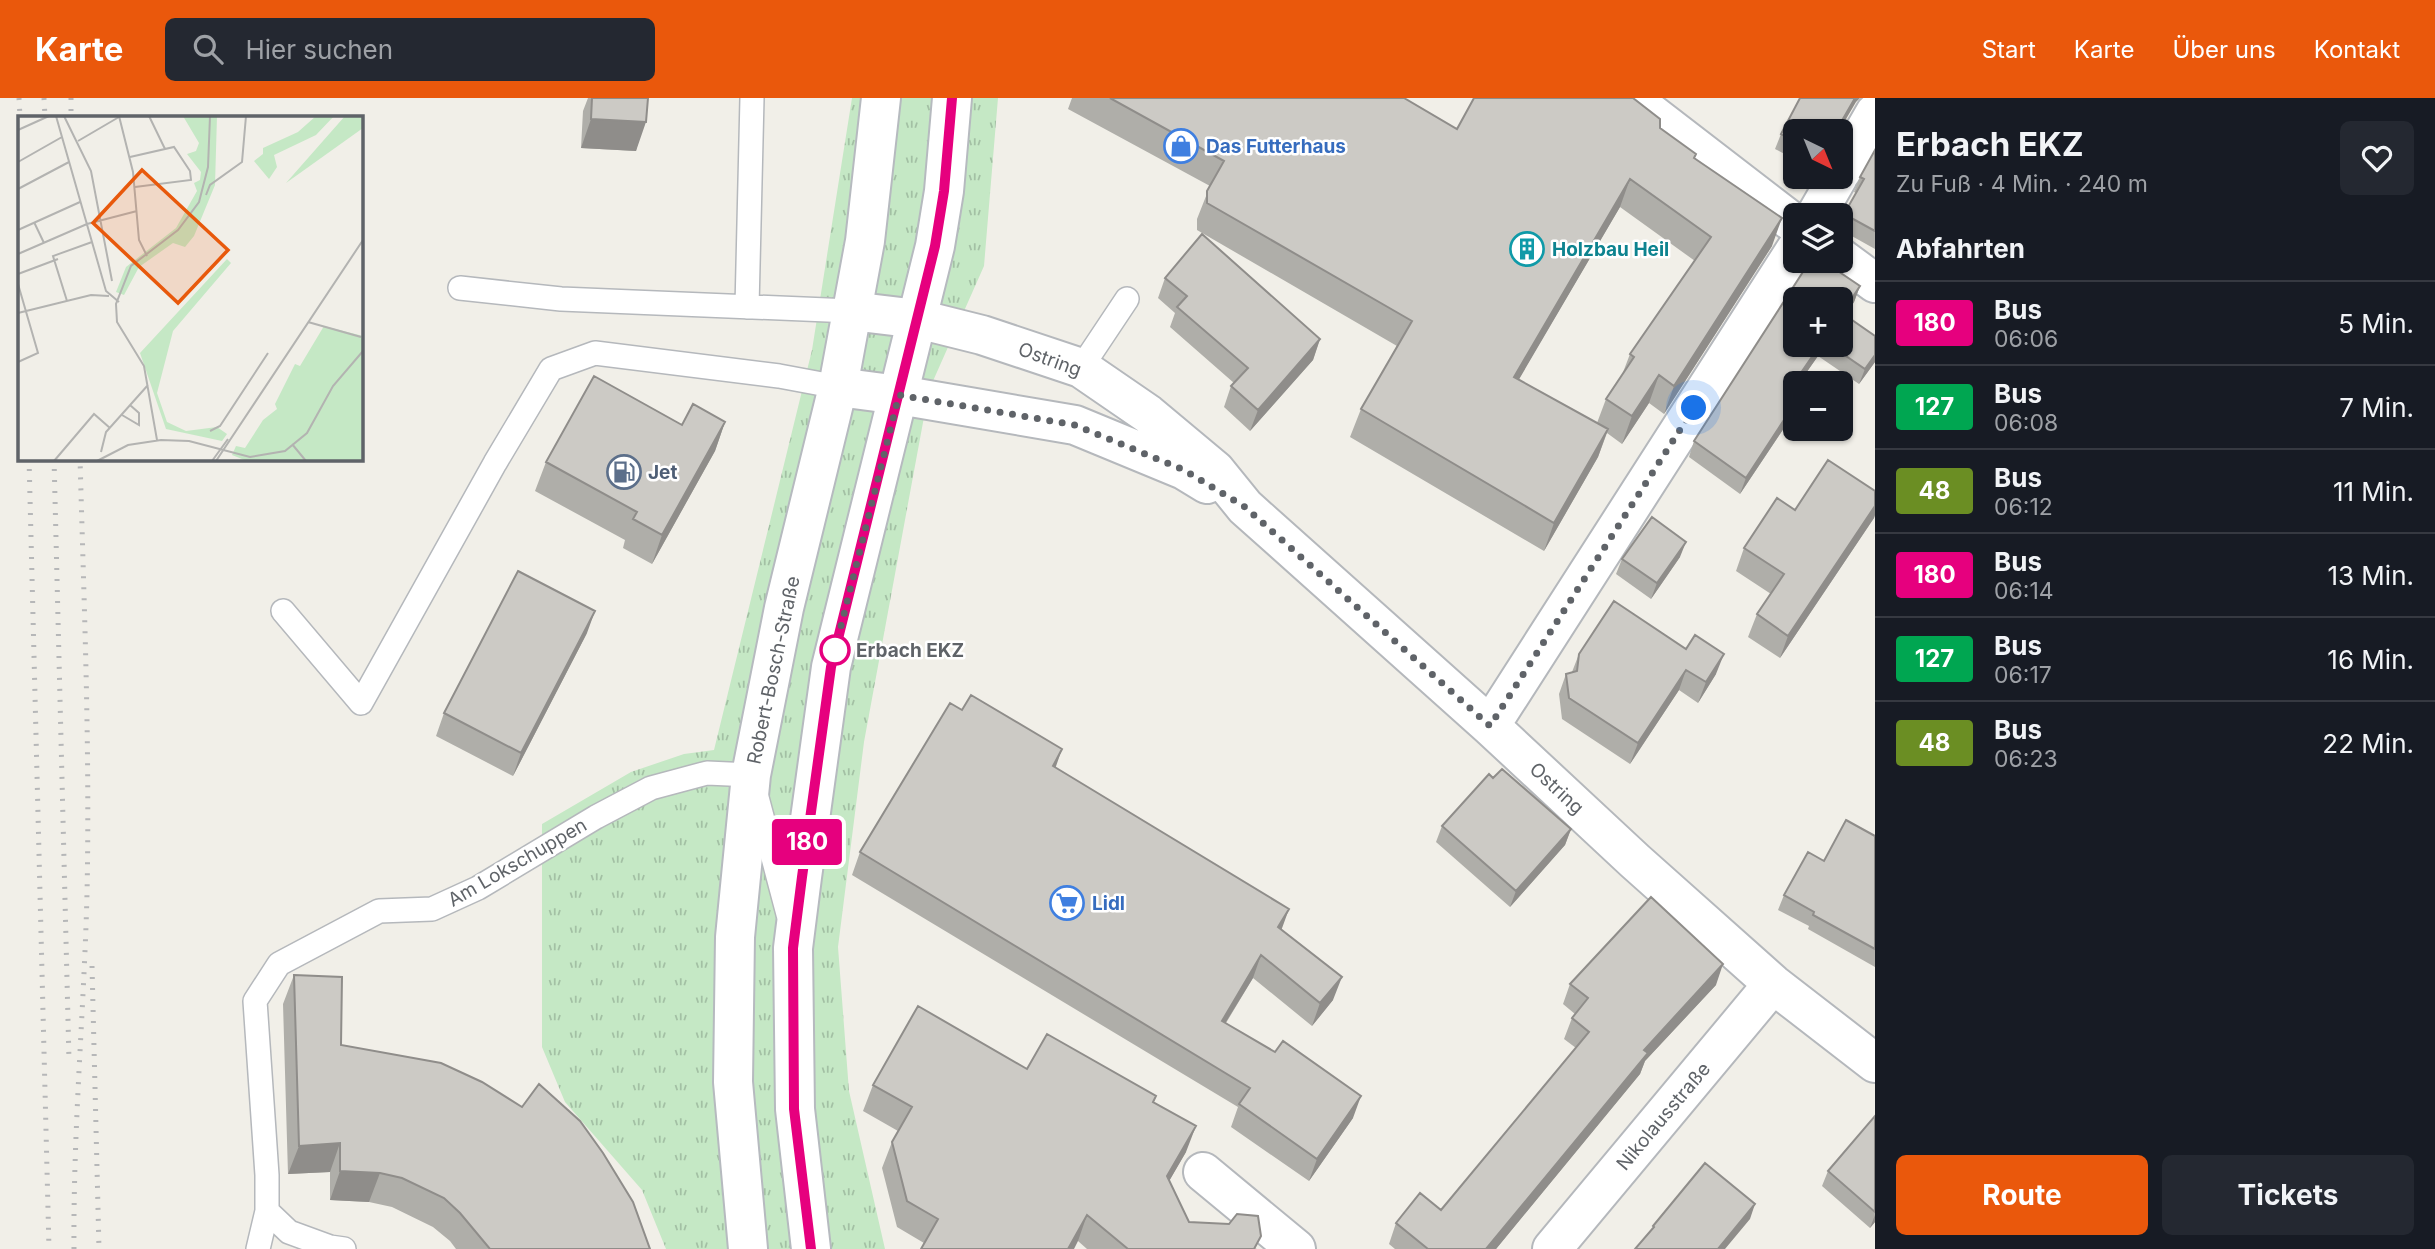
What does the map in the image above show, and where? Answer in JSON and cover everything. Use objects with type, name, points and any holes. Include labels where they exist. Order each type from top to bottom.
[{"type":"street","name":"Robert-Bosch-Straße","points":[[748,1249],[733,1082],[736,937],[751,775],[784,608],[838,387],[865,241],[881,98]]},
{"type":"street","points":[[811,1249],[794,1109],[793,948],[831,667],[935,246],[944,191],[952,98]]},
{"type":"street","points":[[1631,98],[1783,215]]},
{"type":"street","points":[[1853,151],[1875,113]]},
{"type":"street","points":[[1853,267],[1875,283]]},
{"type":"street","points":[[1490,726],[1783,268]]},
{"type":"street","name":"Ostring","points":[[851,312],[918,319],[982,335],[1081,368],[1148,414],[1215,470],[1245,507],[1490,726],[1635,861],[1773,984],[1875,1063]]},
{"type":"street","name":"Ostring","points":[[838,387],[1075,425],[1184,470],[1245,507]]},
{"type":"street","name":"Nikolausstraße","points":[[1552,1249],[1773,984]]},
{"type":"street","points":[[1203,1172],[1296,1249]]},
{"type":"lane","points":[[747,307],[752,98]]},
{"type":"lane","points":[[460,288],[561,299],[851,312]]},
{"type":"lane","points":[[1081,368],[1126,299]]},
{"type":"lane","points":[[283,611],[361,703],[495,463],[551,369],[595,353],[779,376],[838,387]]},
{"type":"lane","name":"Am Lokschuppen","points":[[258,1249],[267,1211],[267,1175],[255,1001],[279,964],[379,911],[432,909],[466,893],[651,788],[707,773],[751,775]]},
{"type":"lane","points":[[751,775],[785,898],[793,948]]},
{"type":"lane","points":[[267,1211],[289,1233],[344,1249]]},
{"type":"green space","points":[[852,98],[998,98],[984,266],[929,390],[864,742],[838,947],[849,1091],[885,1249],[666,1249],[642,1190],[565,1102],[542,1047],[542,824],[631,772],[684,754],[714,750],[812,350]]},
{"type":"building","points":[[592,98],[648,98],[646,122],[591,119]]},
{"type":"building","points":[[1110,98],[1404,98],[1457,129],[1474,98],[1633,98],[1660,119],[1660,128],[1696,154],[1694,158],[1782,218],[1674,386],[1659,375],[1632,416],[1606,399],[1634,357],[1630,354],[1711,237],[1630,179],[1514,377],[1608,429],[1554,523],[1361,409],[1412,321],[1207,203],[1207,191],[1224,161]]},
{"type":"building","points":[[1800,98],[1855,98],[1843,119],[1789,119]]},
{"type":"building","points":[[1875,150],[1875,231],[1853,219],[1853,203],[1850,203],[1864,179],[1860,177]]},
{"type":"building","points":[[1202,234],[1320,339],[1258,410],[1231,386],[1248,368],[1177,307],[1187,296],[1165,278]]},
{"type":"building","points":[[1802,273],[1841,273],[1860,286],[1853,296],[1853,287],[1793,287]]},
{"type":"building","points":[[1783,303],[1783,357],[1812,357],[1802,371],[1783,371],[1783,421],[1746,478],[1694,441]]},
{"type":"building","points":[[1853,321],[1875,336],[1875,355],[1865,369],[1848,357],[1853,357]]},
{"type":"building","name":"Jet","points":[[594,376],[682,425],[693,404],[725,422],[662,535],[633,519],[637,512],[546,462]]},
{"type":"building","points":[[1828,460],[1875,491],[1875,506],[1788,636],[1757,614],[1784,574],[1744,548],[1777,498],[1795,510]]},
{"type":"building","points":[[1652,517],[1686,542],[1657,583],[1622,559]]},
{"type":"building","points":[[518,571],[595,611],[521,753],[444,713]]},
{"type":"building","points":[[1614,601],[1686,649],[1695,635],[1724,654],[1706,682],[1686,670],[1638,743],[1569,698],[1566,674],[1577,671],[1579,654]]},
{"type":"building","name":"Lidl","points":[[971,695],[1062,749],[1053,766],[1289,909],[1278,927],[1342,977],[1320,1003],[1261,955],[1222,1021],[1275,1052],[1283,1041],[1361,1096],[1317,1159],[1239,1104],[1250,1088],[860,852],[950,703],[962,710]]},
{"type":"building","points":[[1502,769],[1571,829],[1516,891],[1442,826],[1489,774],[1493,778]]},
{"type":"building","points":[[1846,820],[1875,836],[1875,949],[1813,915],[1814,912],[1784,895],[1808,852],[1824,861]]},
{"type":"building","points":[[1651,897],[1723,964],[1644,1050],[1648,1053],[1486,1249],[1428,1249],[1396,1223],[1420,1193],[1441,1210],[1589,1032],[1572,1018],[1588,998],[1570,984]]},
{"type":"building","points":[[294,975],[342,977],[341,1045],[441,1063],[482,1082],[522,1107],[539,1084],[580,1121],[603,1153],[633,1202],[650,1249],[490,1249],[444,1198],[402,1178],[380,1173],[340,1171],[340,1143],[299,1146]]},
{"type":"building","points":[[918,1006],[1027,1069],[1047,1034],[1156,1096],[1153,1102],[1196,1126],[1167,1176],[1189,1222],[1229,1224],[1237,1214],[1258,1216],[1261,1236],[1254,1249],[1128,1249],[1087,1215],[1068,1249],[921,1249],[938,1219],[907,1201],[892,1142],[912,1107],[873,1085]]},
{"type":"building","points":[[1875,1116],[1875,1212],[1828,1171]]},
{"type":"building","points":[[1705,1163],[1755,1204],[1718,1249],[1635,1249],[1654,1227]]},
{"type":"railway","points":[[19,98],[20,116]]},
{"type":"railway","points":[[44,98],[45,116]]},
{"type":"railway","points":[[71,98],[71,116]]},
{"type":"railway","points":[[29,460],[49,1249]]},
{"type":"railway","points":[[54,460],[69,1060]]},
{"type":"railway","points":[[74,1249],[88,840],[80,460]]},
{"type":"railway","points":[[92,966],[99,1249]]},
{"type":"bus line","name":"180","points":[[811,1249],[794,1109],[793,948],[831,667],[935,246],[944,191],[952,98]]},
{"type":"place","name":"Das Futterhaus","points":[[1181,146]]},
{"type":"place","name":"Holzbau Heil","points":[[1527,249]]},
{"type":"place","name":"Jet","points":[[624,472]]},
{"type":"place","name":"Erbach EKZ","points":[[835,650]]},
{"type":"place","name":"Lidl","points":[[1067,903]]},
{"type":"route","points":[[835,650],[899,395],[1075,425],[1184,470],[1245,507],[1490,726],[1694,408]]}]
